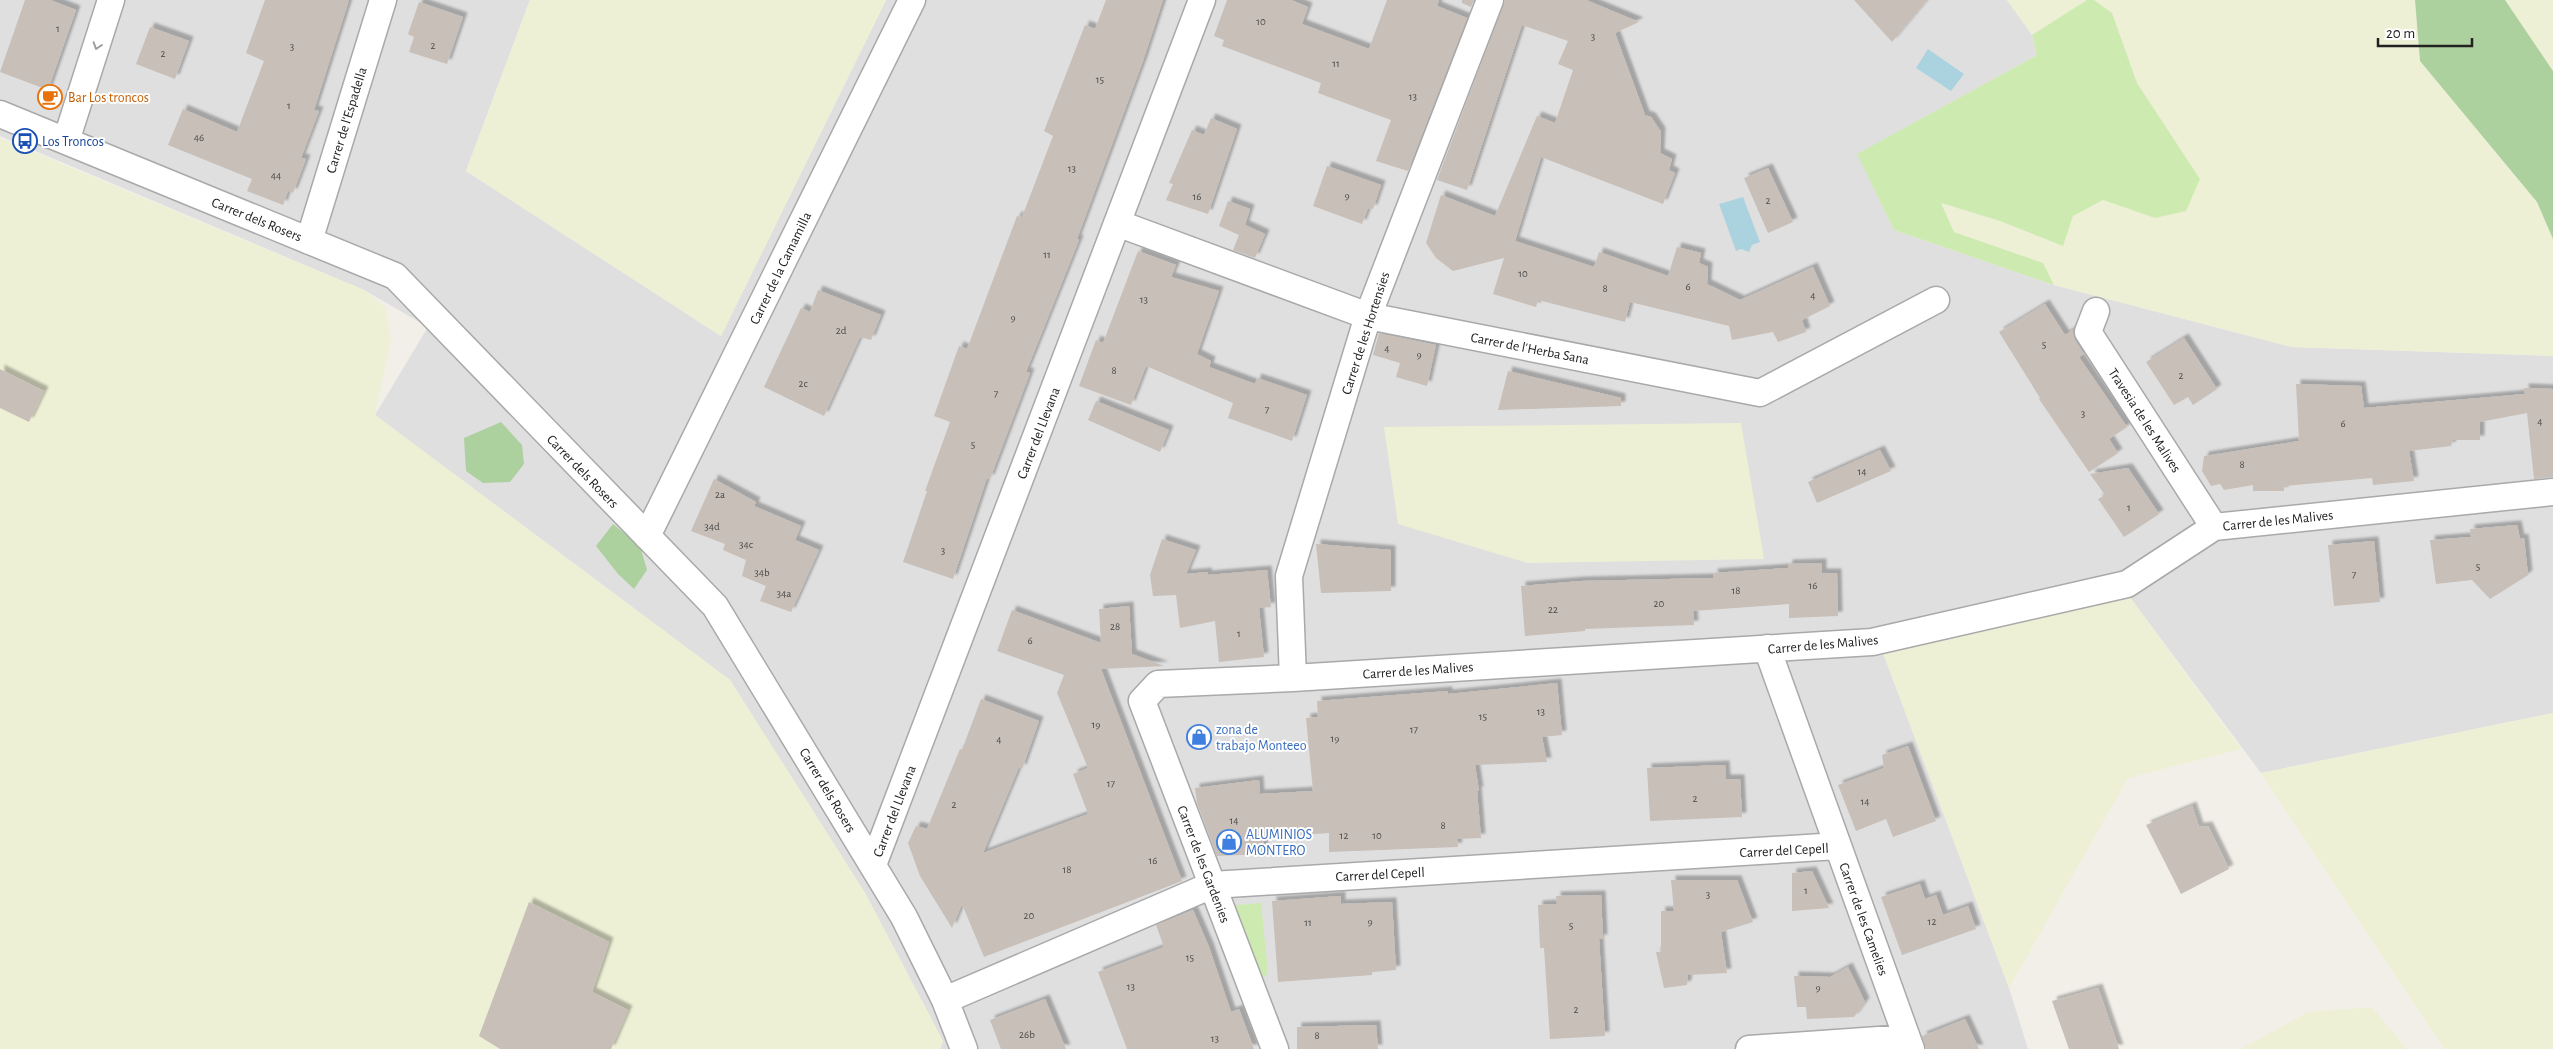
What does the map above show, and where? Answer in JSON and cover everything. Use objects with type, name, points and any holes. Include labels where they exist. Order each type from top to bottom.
[{"type":"street","points":[[66,141],[111,0]]},
{"type":"street","name":"Carrer de l'Espadella","points":[[309,241],[383,0]]},
{"type":"street","name":"Carrer de la Camamilla","points":[[647,536],[912,0]]},
{"type":"street","name":"Carrer del Llevana","points":[[873,865],[1202,0]]},
{"type":"street","name":"Carrer de les Hortensies","points":[[1293,678],[1289,576],[1368,316],[1490,0]]},
{"type":"street","name":"Carrer dels Rosers","points":[[0,114],[395,276],[715,606],[904,918],[945,1000],[964,1049]]},
{"type":"street","name":"Carrer de l'Herba Sana","points":[[1117,223],[1368,316],[1760,394],[1936,300]]},
{"type":"street","name":"Travesia de les Malives","points":[[2096,311],[2088,332],[2214,527]]},
{"type":"street","name":"Carrer de les Malives","points":[[1158,684],[1293,678],[1872,642],[2127,584],[2214,527],[2553,492]]},
{"type":"street","name":"Carrer de les Camelies","points":[[1767,648],[1909,1043]]},
{"type":"street","name":"Carrer de les Gardenies","points":[[1158,684],[1142,701],[1274,1049]]},
{"type":"street","name":"Carrer del Cepell","points":[[945,1000],[1212,885],[1838,846]]},
{"type":"street","points":[[1749,1049],[1909,1043]]},
{"type":"shaded area","points":[[0,0],[530,0],[466,171],[721,336],[886,0],[2007,0],[2032,35],[2037,55],[1858,154],[1894,230],[2054,285],[2292,347],[2553,356],[2553,713],[2261,773],[2129,596],[1883,653],[2009,988],[2028,1049],[940,1049],[943,1041],[865,893],[730,680],[375,415],[428,327],[364,290],[0,136]]},
{"type":"green space","points":[[530,0],[886,0],[721,336],[466,171]]},
{"type":"green space","points":[[2007,0],[2087,0],[2032,35]]},
{"type":"green space","points":[[2087,0],[2094,0],[2112,13],[2137,83],[2200,179],[2186,211],[2155,218],[2103,200],[2073,216],[2063,246],[2000,221],[1941,203],[1954,232],[2043,263],[2054,285],[1894,230],[1857,154],[2037,55],[2032,35]]},
{"type":"green space","points":[[2094,0],[2415,0],[2420,61],[2537,202],[2553,239],[2553,356],[2292,347],[2054,285],[2043,263],[1954,232],[1941,203],[2000,221],[2063,246],[2073,216],[2103,200],[2155,218],[2200,179],[2137,83],[2112,13]]},
{"type":"green space","points":[[2415,0],[2505,0],[2553,71],[2553,239],[2537,202],[2420,61]]},
{"type":"green space","points":[[2505,0],[2553,0],[2553,71]]},
{"type":"green space","points":[[0,138],[364,290],[386,308],[391,341],[375,415],[730,680],[865,893],[943,1041],[940,1049],[0,1049]]},
{"type":"green space","points":[[501,422],[522,445],[524,464],[510,482],[483,483],[466,471],[464,438]]},
{"type":"green space","points":[[1741,423],[1764,559],[1528,563],[1398,524],[1384,427]]},
{"type":"green space","points":[[613,524],[640,546],[647,570],[634,589],[618,574],[596,546]]},
{"type":"green space","points":[[2129,596],[2241,749],[2128,778],[2009,988],[1883,653]]},
{"type":"green space","points":[[2553,713],[2553,1049],[2444,1049],[2261,773]]},
{"type":"green space","points":[[1261,903],[1268,974],[1255,982],[1228,906]]},
{"type":"green space","points":[[2372,1007],[2407,1049],[2241,1049],[2308,1012]]},
{"type":"water","points":[[1928,49],[1964,74],[1951,91],[1916,68]]},
{"type":"water","points":[[1743,197],[1760,242],[1752,245],[1749,252],[1741,249],[1736,251],[1719,204]]},
{"type":"building","points":[[25,0],[50,0],[76,10],[48,90],[0,72]]},
{"type":"building","points":[[265,0],[349,0],[314,110],[319,111],[301,158],[306,159],[293,193],[288,191],[283,205],[247,191],[252,179],[168,145],[183,109],[237,132],[264,61],[246,53]]},
{"type":"building","points":[[1106,0],[1163,0],[1143,61],[1077,239],[1079,240],[1026,372],[1030,373],[990,479],[987,478],[953,579],[903,562],[927,491],[925,491],[950,422],[934,416],[959,346],[967,349],[1017,216],[1022,217],[1053,136],[1044,131],[1085,25],[1095,29]]},
{"type":"building","points":[[1227,0],[1291,0],[1308,7],[1302,24],[1369,49],[1387,0],[1439,0],[1437,6],[1467,18],[1408,171],[1376,161],[1391,120],[1318,93],[1321,83],[1222,46],[1224,40],[1214,36]]},
{"type":"building","points":[[1462,0],[1474,0],[1471,7],[1462,3]]},
{"type":"building","points":[[1505,0],[1586,0],[1639,22],[1615,33],[1645,115],[1651,117],[1661,132],[1660,153],[1672,159],[1669,170],[1675,173],[1663,204],[1541,157],[1515,241],[1594,267],[1599,252],[1668,276],[1677,247],[1701,253],[1699,263],[1708,267],[1707,284],[1740,300],[1813,267],[1830,306],[1802,320],[1806,332],[1778,342],[1773,332],[1732,340],[1729,326],[1630,302],[1625,322],[1538,300],[1536,307],[1493,294],[1504,258],[1453,271],[1436,258],[1426,243],[1441,195],[1495,216],[1537,116],[1555,123],[1573,70],[1558,64],[1568,41],[1522,25],[1467,190],[1437,180]]},
{"type":"building","points":[[1854,0],[1927,0],[1892,42]]},
{"type":"building","points":[[419,2],[463,17],[447,64],[409,52],[414,37],[408,34]]},
{"type":"building","points":[[150,27],[189,41],[175,79],[136,64]]},
{"type":"building","points":[[1211,118],[1237,129],[1208,214],[1166,200],[1173,184],[1169,183],[1192,130],[1204,135]]},
{"type":"building","points":[[1327,166],[1381,185],[1373,209],[1368,208],[1362,224],[1313,206]]},
{"type":"building","points":[[1768,168],[1793,222],[1768,233],[1744,178]]},
{"type":"building","points":[[1228,201],[1250,209],[1245,225],[1265,234],[1255,258],[1233,250],[1239,235],[1219,226]]},
{"type":"building","points":[[1138,251],[1176,265],[1171,277],[1219,291],[1197,354],[1211,361],[1209,367],[1255,384],[1257,378],[1307,395],[1292,441],[1228,418],[1233,403],[1146,366],[1131,405],[1079,386],[1096,340],[1103,343]]},
{"type":"building","points":[[818,290],[881,315],[871,340],[860,337],[824,416],[764,387],[801,308],[810,312]]},
{"type":"building","points":[[2045,304],[2065,335],[2073,330],[2075,340],[2084,354],[2079,357],[2127,427],[2109,439],[2118,453],[2089,472],[2039,399],[1999,332]]},
{"type":"building","points":[[1379,333],[1436,345],[1427,386],[1396,377],[1400,363],[1373,355]]},
{"type":"building","points":[[2184,338],[2217,389],[2193,405],[2188,397],[2174,405],[2146,362]]},
{"type":"building","points":[[0,369],[44,391],[29,422],[0,408]]},
{"type":"building","points":[[1508,371],[1621,398],[1621,406],[1498,410]]},
{"type":"building","points":[[2296,384],[2361,386],[2364,408],[2525,394],[2524,388],[2553,389],[2553,477],[2534,479],[2527,413],[2480,422],[2480,440],[2453,440],[2451,446],[2409,451],[2414,481],[2373,485],[2372,478],[2284,486],[2284,491],[2253,491],[2253,485],[2224,490],[2220,484],[2211,486],[2202,471],[2204,456],[2299,441]]},
{"type":"building","points":[[1096,401],[1169,430],[1160,452],[1088,420]]},
{"type":"building","points":[[1880,450],[1891,471],[1817,503],[1808,482]]},
{"type":"building","points":[[2128,468],[2159,514],[2124,537],[2098,499],[2105,495],[2090,474]]},
{"type":"building","points":[[714,479],[756,502],[754,506],[801,526],[795,540],[819,550],[791,612],[760,601],[766,586],[742,576],[746,560],[723,550],[725,544],[691,531]]},
{"type":"building","points":[[2517,525],[2520,539],[2524,538],[2528,575],[2490,599],[2472,580],[2436,584],[2430,540],[2471,537],[2470,529]]},
{"type":"building","points":[[1162,539],[1196,550],[1186,574],[1208,572],[1207,575],[1267,570],[1271,607],[1259,608],[1264,657],[1219,662],[1215,621],[1180,628],[1176,595],[1153,596],[1150,575]]},
{"type":"building","points":[[2374,541],[2380,602],[2334,606],[2328,545]]},
{"type":"building","points":[[1316,544],[1391,550],[1391,591],[1321,593]]},
{"type":"building","points":[[1822,563],[1822,573],[1837,573],[1838,616],[1789,618],[1789,604],[1693,611],[1694,625],[1585,629],[1585,631],[1525,636],[1521,586],[1581,581],[1714,578],[1713,573],[1788,568],[1788,564]]},
{"type":"building","points":[[1129,606],[1132,654],[1164,666],[1101,669],[1182,881],[984,957],[962,904],[952,928],[920,876],[908,843],[916,826],[927,829],[960,749],[962,750],[981,699],[1039,721],[1022,769],[1019,767],[983,853],[1088,814],[1073,774],[1088,768],[1057,693],[1064,675],[997,651],[1012,610],[1101,643],[1099,609]]},
{"type":"building","points":[[1557,683],[1562,735],[1542,737],[1547,762],[1475,765],[1479,791],[1477,791],[1481,838],[1457,839],[1458,847],[1329,852],[1329,833],[1263,838],[1264,854],[1217,856],[1197,803],[1195,788],[1259,780],[1260,794],[1313,791],[1306,718],[1318,717],[1317,701],[1448,691],[1448,694]]},
{"type":"building","points":[[1908,746],[1936,821],[1893,837],[1886,819],[1856,831],[1838,785],[1884,768],[1882,755]]},
{"type":"building","points":[[1725,765],[1726,779],[1740,779],[1742,817],[1650,821],[1647,768]]},
{"type":"building","points":[[2192,806],[2199,827],[2208,826],[2229,869],[2181,894],[2146,825]]},
{"type":"building","points":[[1812,871],[1829,908],[1792,911],[1792,873]]},
{"type":"building","points":[[1671,880],[1737,880],[1753,922],[1721,932],[1727,973],[1688,975],[1687,985],[1664,988],[1656,952],[1661,952],[1661,911],[1674,911]]},
{"type":"building","points":[[1920,884],[1925,899],[1936,895],[1943,915],[1968,906],[1976,929],[1902,955],[1881,897]]},
{"type":"building","points":[[1601,895],[1603,939],[1599,939],[1605,1036],[1550,1039],[1544,948],[1540,948],[1538,905],[1557,904],[1556,896]]},
{"type":"building","points":[[1341,896],[1341,904],[1392,902],[1396,970],[1372,972],[1372,975],[1278,982],[1272,901]]},
{"type":"building","points":[[529,902],[609,942],[592,992],[628,1010],[611,1049],[500,1049],[479,1036]]},
{"type":"building","points":[[1193,910],[1209,947],[1231,1012],[1239,1009],[1254,1049],[1127,1049],[1098,972],[1164,947],[1156,925]]},
{"type":"building","points":[[1848,967],[1865,1002],[1854,1017],[1807,1019],[1806,1007],[1797,1007],[1794,976],[1830,977]]},
{"type":"building","points":[[2098,988],[2119,1049],[2069,1049],[2052,1001]]},
{"type":"building","points":[[1045,999],[1066,1049],[1001,1049],[990,1020]]},
{"type":"building","points":[[1965,1019],[1979,1049],[1926,1049],[1922,1036]]},
{"type":"building","points":[[1376,1025],[1378,1049],[1297,1049],[1297,1027]]},
{"type":"place","name":"Bar Los troncos","points":[[50,97]]},
{"type":"place","name":"Los Troncos","points":[[25,141]]},
{"type":"place","name":"zona de trabajo Monteeo","points":[[1199,737]]},
{"type":"place","name":"ALUMINIOS MONTERO","points":[[1229,842]]}]
